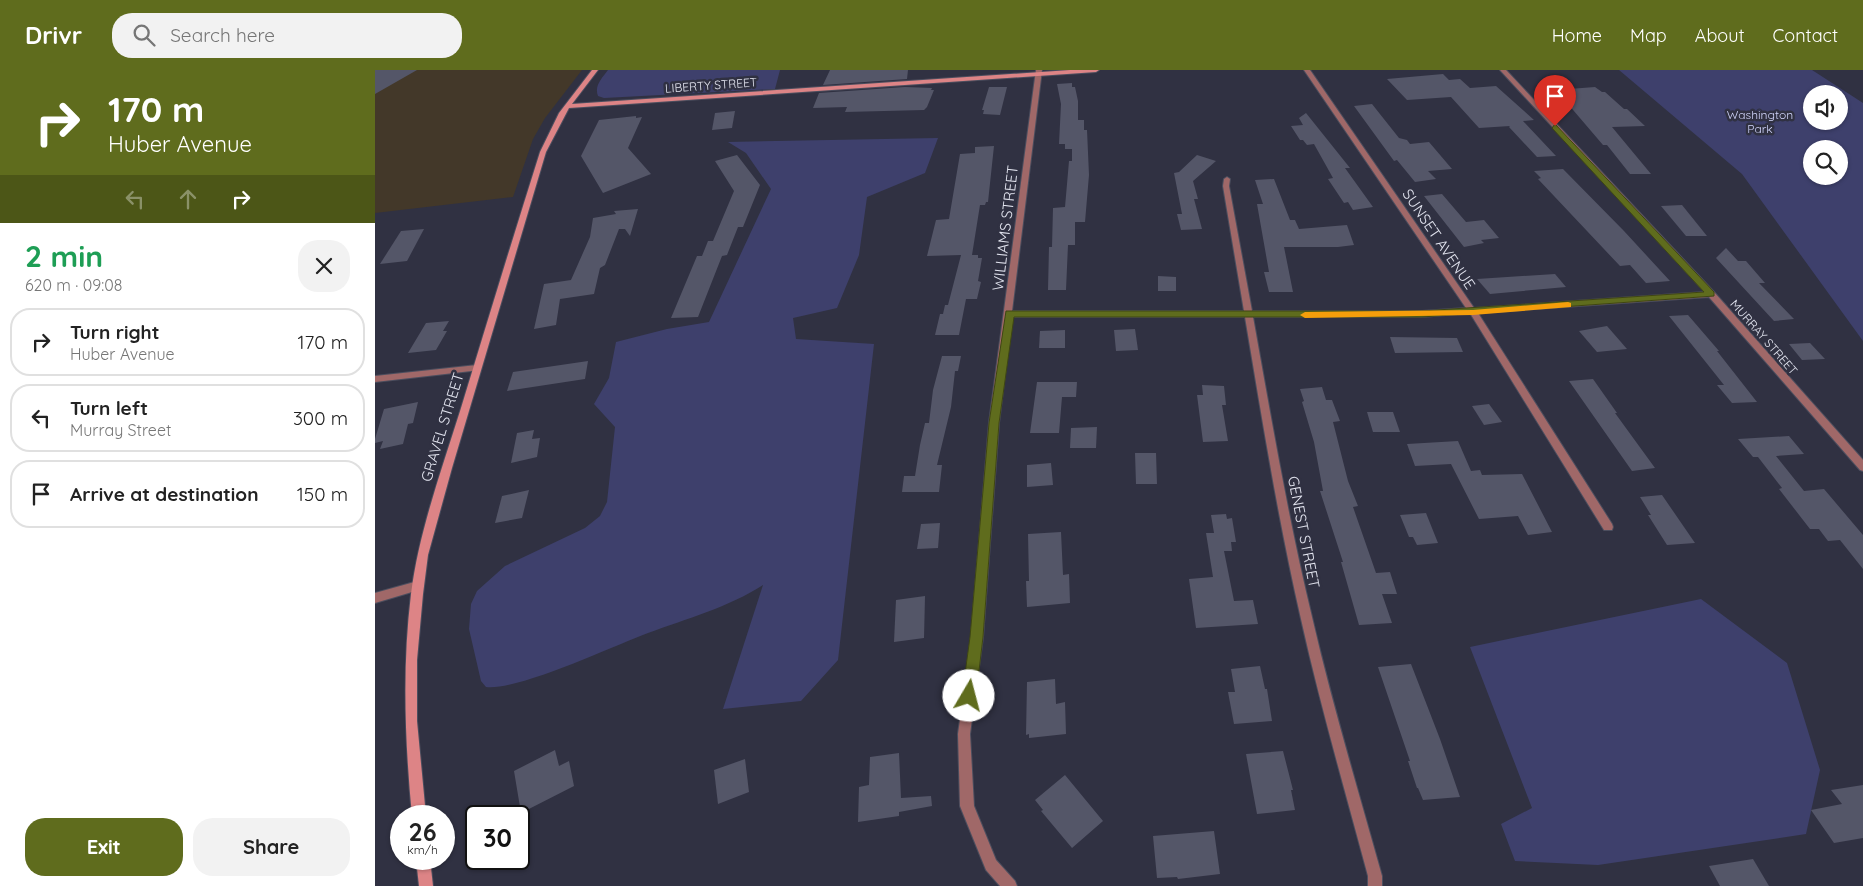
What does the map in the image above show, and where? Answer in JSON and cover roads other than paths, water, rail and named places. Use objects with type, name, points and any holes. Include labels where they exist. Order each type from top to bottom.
[{"type":"street","name":"GRAVEL STREET","points":[[418,805],[411,688],[413,632],[418,586],[429,529],[543,152],[567,106],[595,70]]},
{"type":"street","name":"LIBERTY STREET","points":[[567,106],[1038,72],[1096,70]]},
{"type":"street","name":"SUNSET AVENUE","points":[[1307,70],[1473,312],[1608,527]]},
{"type":"street","name":"MURRAY STREET","points":[[1503,70],[1711,294],[1863,467]]},
{"type":"street","name":"WILLIAMS STREET","points":[[1010,886],[991,865],[967,806],[964,734],[977,637],[994,423],[1038,72]]},
{"type":"street","name":"GENEST STREET","points":[[1227,179],[1226,186],[1251,315],[1272,447],[1306,618],[1375,876],[1375,886]]},
{"type":"street","points":[[1009,314],[1367,316],[1473,312],[1711,294]]},
{"type":"street","points":[[375,379],[477,368]]},
{"type":"street","points":[[375,598],[418,586]]},
{"type":"street","points":[[424,870],[426,886]]},
{"type":"park label","name":"Washington Park","points":[[1760,121]]}]
